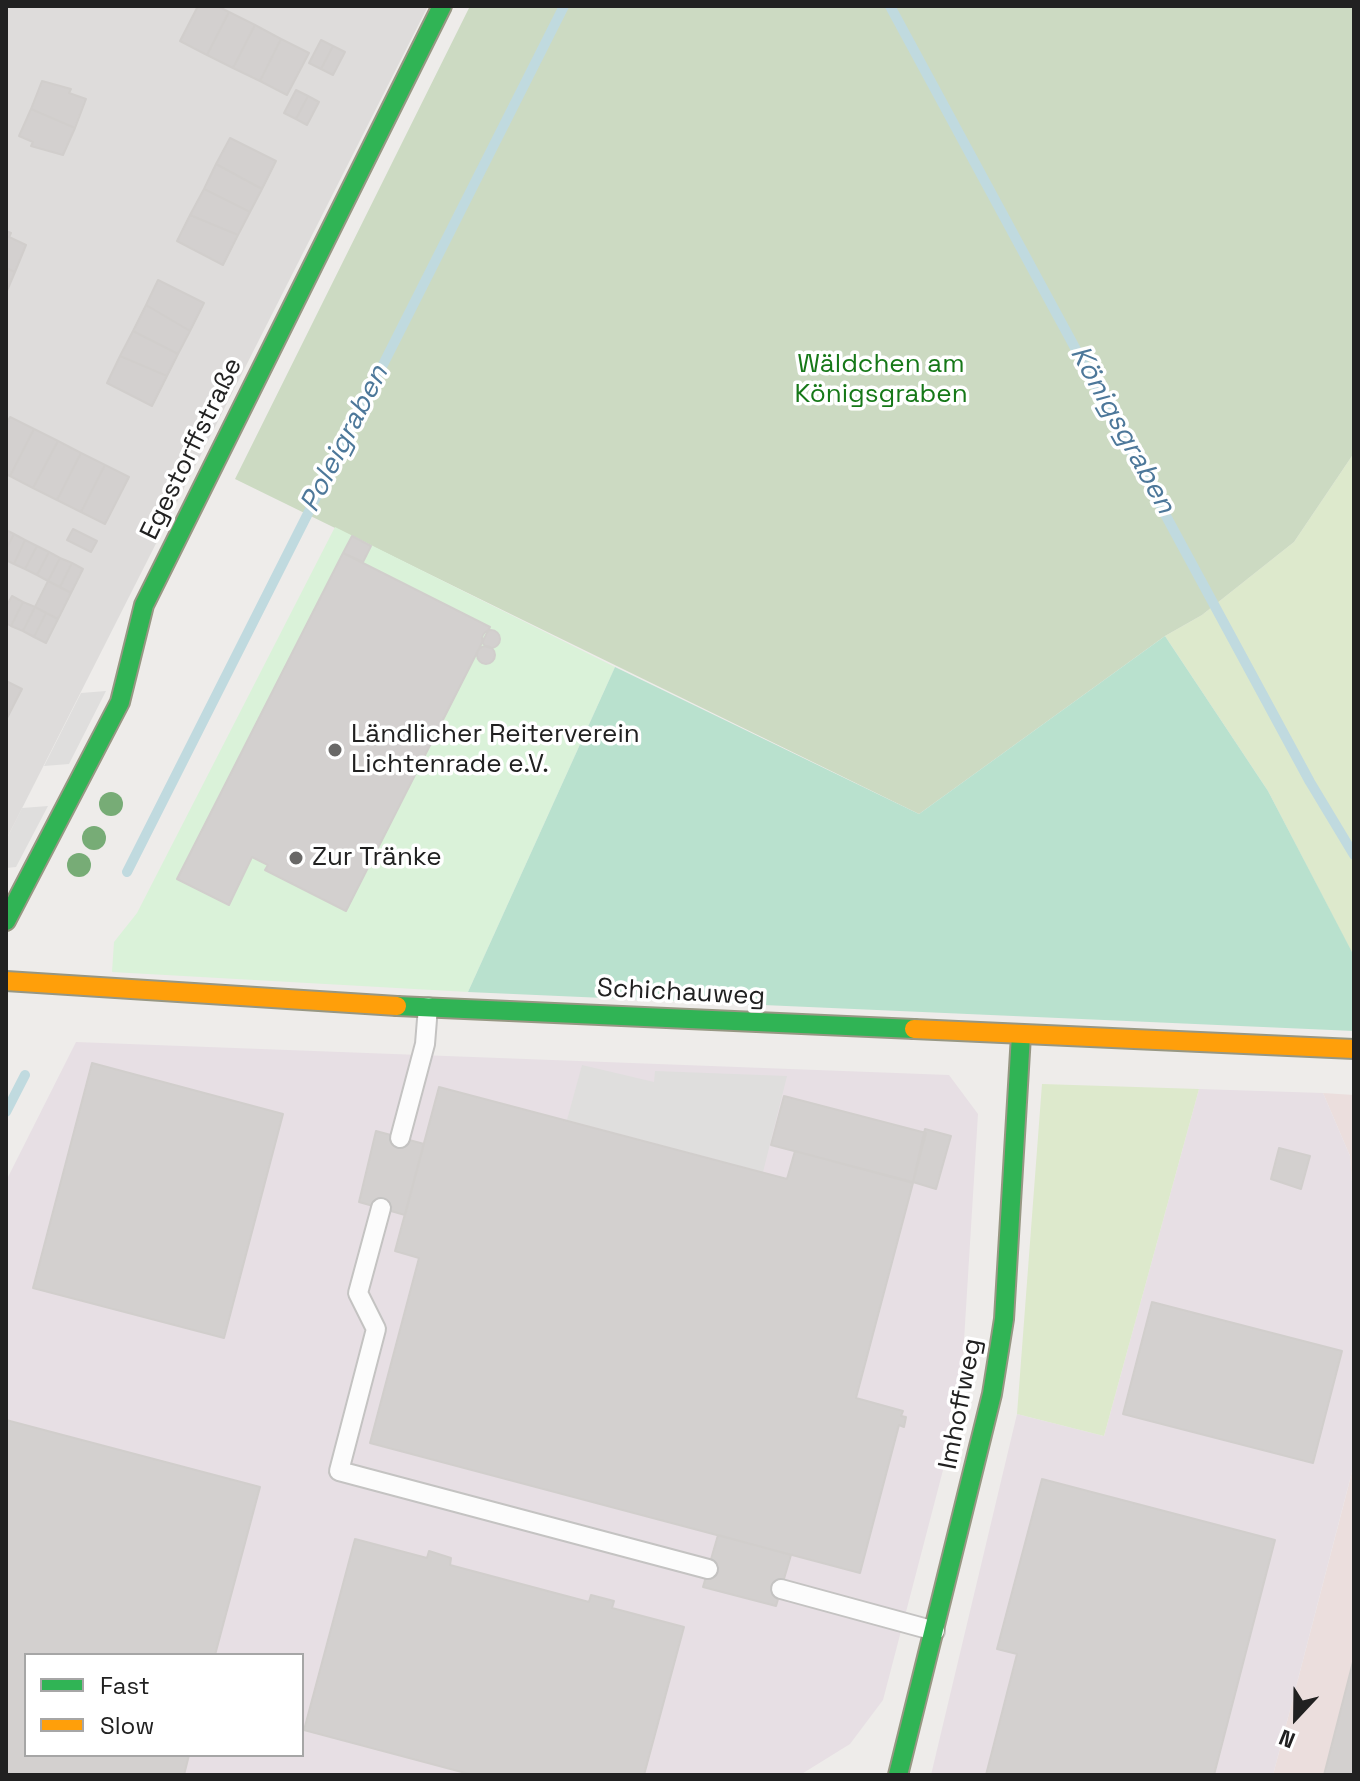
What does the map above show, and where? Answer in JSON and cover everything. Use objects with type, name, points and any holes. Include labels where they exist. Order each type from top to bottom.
[{"type":"street","name":"Egestorffstraße","points":[[6,921],[120,702],[144,605],[442,6]]},
{"type":"street","name":"Schichauweg","points":[[6,981],[428,1007],[1354,1049]]},
{"type":"street","name":"Imhoffweg","points":[[898,1775],[987,1421],[1004,1319],[1021,1035]]},
{"type":"lane","points":[[400,1138],[425,1044],[428,1007]]},
{"type":"lane","points":[[381,1208],[358,1293],[376,1329],[339,1471],[708,1569]]},
{"type":"lane","points":[[781,1589],[935,1631]]},
{"type":"shaded area","points":[[6,6],[428,6],[6,840]]},
{"type":"shaded area","points":[[106,691],[69,764],[44,766],[81,693]]},
{"type":"shaded area","points":[[48,806],[16,867],[6,868],[6,840],[22,808]]},
{"type":"shaded area","points":[[76,1042],[949,1075],[978,1114],[960,1405],[883,1700],[850,1744],[800,1775],[6,1775],[6,1181]]},
{"type":"shaded area","points":[[582,1065],[654,1082],[655,1071],[787,1076],[763,1172],[567,1120]]},
{"type":"shaded area","points":[[1199,1089],[1323,1093],[1350,1156],[1354,1210],[1354,1464],[1273,1775],[931,1775],[1017,1414],[1104,1436]]},
{"type":"shaded area","points":[[1323,1093],[1354,1095],[1354,1210],[1350,1156]]},
{"type":"shaded area","points":[[1354,1464],[1354,1775],[1273,1775],[1345,1499]]},
{"type":"green space","name":"Wäldchen am Königsgraben","points":[[470,6],[1354,6],[1354,453],[1294,542],[1202,615],[1165,636],[919,814],[235,479]]},
{"type":"green space","points":[[1354,453],[1354,957],[1268,791],[1165,636],[1202,615],[1294,542]]},
{"type":"green space","points":[[335,527],[615,667],[468,992],[112,972],[114,942],[137,913]]},
{"type":"green space","points":[[1165,636],[1268,791],[1353,954],[1354,1031],[468,992],[615,667],[919,814]]},
{"type":"green space","points":[[1042,1084],[1199,1089],[1104,1436],[1017,1414]]},
{"type":"building","points":[[198,6],[217,6],[229,12],[207,55],[180,41]]},
{"type":"building","points":[[229,12],[255,25],[233,68],[207,55]]},
{"type":"building","points":[[255,25],[281,39],[260,81],[233,68]]},
{"type":"building","points":[[281,39],[309,53],[287,95],[260,81]]},
{"type":"building","points":[[321,40],[333,46],[321,69],[309,63]]},
{"type":"building","points":[[333,46],[345,52],[333,75],[321,69]]},
{"type":"building","points":[[42,81],[71,89],[69,93],[86,99],[75,128],[31,109]]},
{"type":"building","points":[[296,90],[308,96],[296,119],[284,113]]},
{"type":"building","points":[[308,96],[319,102],[307,125],[296,119]]},
{"type":"building","points":[[31,109],[75,128],[63,155],[31,146],[33,142],[19,136]]},
{"type":"building","points":[[230,138],[276,161],[262,189],[216,164]]},
{"type":"building","points":[[216,164],[262,189],[250,212],[204,189]]},
{"type":"building","points":[[204,189],[250,212],[238,235],[190,215]]},
{"type":"building","points":[[190,215],[238,235],[223,265],[177,241]]},
{"type":"building","points":[[6,231],[11,233],[9,237],[26,245],[15,272],[6,268]]},
{"type":"building","points":[[6,268],[15,272],[6,293]]},
{"type":"building","points":[[158,280],[204,303],[190,331],[146,305]]},
{"type":"building","points":[[146,305],[190,331],[178,354],[133,331]]},
{"type":"building","points":[[133,331],[178,354],[167,376],[120,356]]},
{"type":"building","points":[[120,356],[167,376],[152,406],[107,383]]},
{"type":"building","points":[[10,417],[34,429],[10,476],[6,474],[6,425]]},
{"type":"building","points":[[34,429],[58,441],[33,488],[10,476]]},
{"type":"building","points":[[58,441],[81,453],[57,500],[33,488]]},
{"type":"building","points":[[81,453],[105,465],[81,512],[57,500]]},
{"type":"building","points":[[105,465],[129,477],[105,524],[81,512]]},
{"type":"building","points":[[73,529],[97,541],[91,552],[67,540]]},
{"type":"building","points":[[6,530],[14,534],[6,549]]},
{"type":"building","points":[[14,534],[25,540],[14,564],[6,560],[6,549]]},
{"type":"building","points":[[352,536],[371,546],[363,562],[343,553]]},
{"type":"building","points":[[25,540],[37,546],[25,569],[14,564]]},
{"type":"building","points":[[37,546],[49,552],[37,575],[25,569]]},
{"type":"building","points":[[49,552],[60,558],[48,581],[37,575]]},
{"type":"building","name":"Ländlicher Reiterverein Lichtenrade e.V.","points":[[343,553],[490,627],[346,911],[265,870],[268,865],[252,857],[229,905],[177,879]]},
{"type":"building","points":[[60,558],[72,563],[60,587],[48,581]]},
{"type":"building","points":[[72,563],[83,569],[71,593],[60,587]]},
{"type":"building","points":[[48,581],[71,593],[58,619],[35,607]]},
{"type":"building","points":[[12,596],[23,602],[11,626],[6,623],[6,607]]},
{"type":"building","points":[[23,602],[35,607],[23,631],[11,626]]},
{"type":"building","points":[[35,607],[46,613],[34,637],[23,631]]},
{"type":"building","points":[[46,613],[58,619],[46,643],[34,637]]},
{"type":"building","points":[[491,630],[500,639],[491,648],[482,639]]},
{"type":"building","points":[[486,646],[495,655],[486,664],[477,655]]},
{"type":"building","points":[[6,681],[22,689],[6,720]]},
{"type":"building","points":[[92,1063],[283,1114],[224,1338],[33,1288]]},
{"type":"building","points":[[439,1087],[787,1179],[795,1151],[913,1183],[856,1398],[903,1411],[901,1416],[906,1417],[904,1427],[899,1425],[860,1573],[370,1443],[419,1258],[395,1251]]},
{"type":"building","points":[[784,1096],[926,1133],[913,1182],[771,1145]]},
{"type":"building","points":[[925,1129],[951,1136],[936,1189],[913,1182]]},
{"type":"building","points":[[376,1131],[424,1144],[405,1215],[359,1202]]},
{"type":"building","points":[[1279,1148],[1310,1156],[1301,1189],[1271,1179]]},
{"type":"building","points":[[1152,1302],[1342,1351],[1313,1463],[1123,1414]]},
{"type":"building","points":[[6,1420],[260,1487],[216,1653],[24,1653],[24,1757],[188,1757],[184,1775],[6,1775]]},
{"type":"building","points":[[1042,1479],[1275,1540],[1214,1775],[986,1775],[1017,1654],[997,1649]]},
{"type":"building","points":[[718,1535],[791,1555],[776,1606],[703,1587]]},
{"type":"building","points":[[355,1539],[427,1558],[429,1551],[451,1558],[450,1565],[589,1602],[591,1595],[614,1601],[612,1608],[684,1627],[644,1775],[473,1775],[304,1730]]},
{"type":"building","points":[[1354,1658],[1354,1775],[1324,1775]]},
{"type":"waterway","name":"Poleigraben","points":[[127,872],[564,6]]},
{"type":"waterway","name":"Königsgraben","points":[[890,6],[1310,782],[1354,855]]},
{"type":"waterway","name":"Poleigraben","points":[[6,1112],[25,1075]]},
{"type":"traffic: fast","points":[[6,921],[120,702],[144,605],[442,6]]},
{"type":"traffic: fast","points":[[397,1006],[914,1029]]},
{"type":"traffic: fast","points":[[898,1775],[992,1394],[1004,1319],[1021,1035]]},
{"type":"traffic: slow","points":[[6,981],[397,1006]]},
{"type":"traffic: slow","points":[[914,1029],[1354,1049]]},
{"type":"place","name":"Ländlicher Reiterverein Lichtenrade e.V.","points":[[335,750]]},
{"type":"place","name":"Zur Tränke","points":[[296,858]]}]
